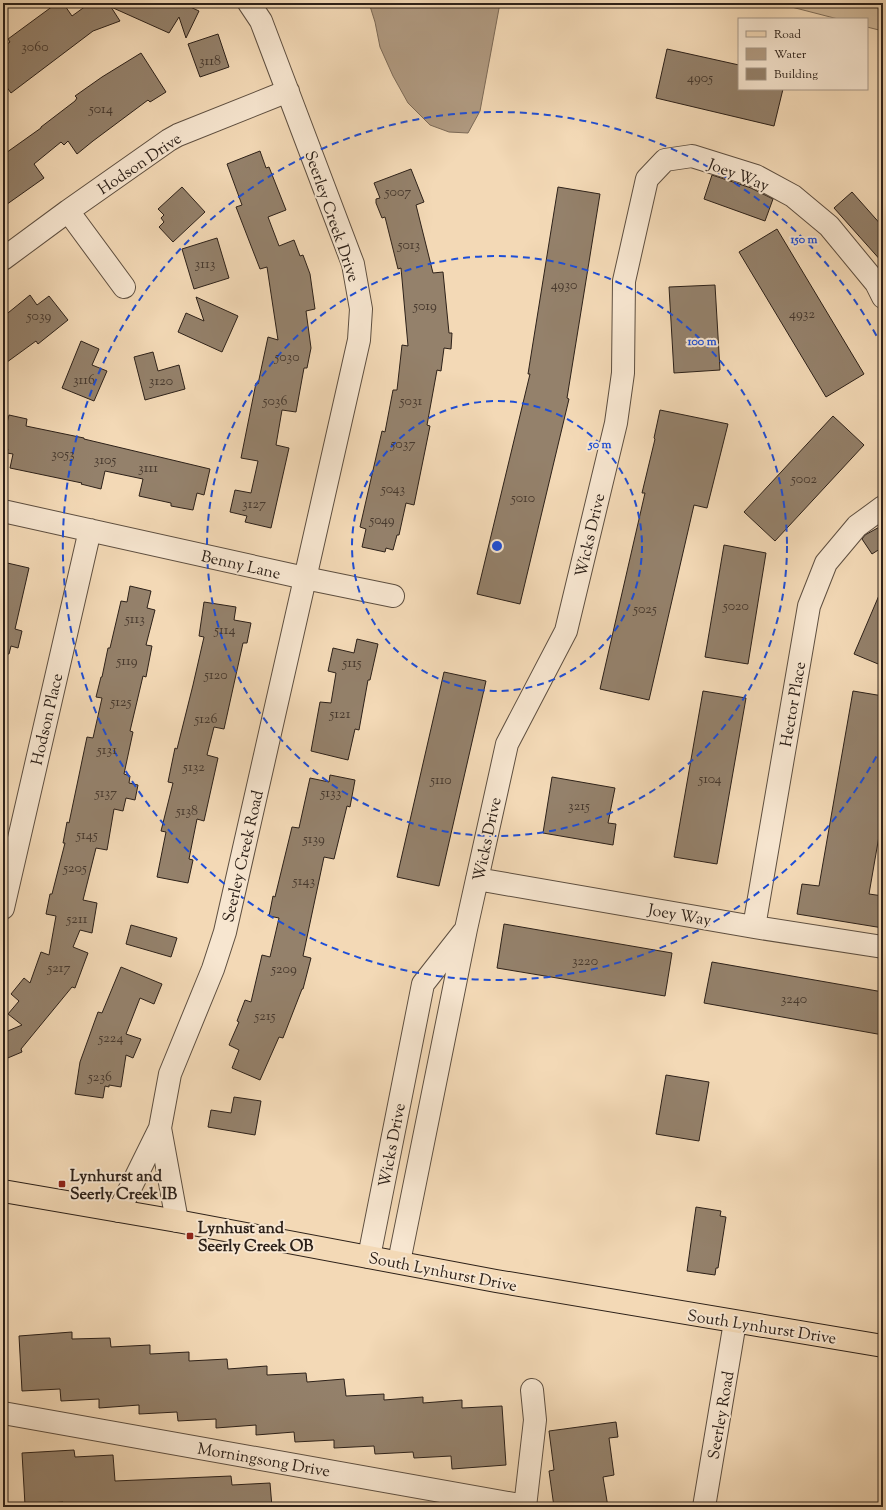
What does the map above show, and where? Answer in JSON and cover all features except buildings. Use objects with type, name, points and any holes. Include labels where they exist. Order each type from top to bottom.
[{"type":"main road","name":"South Lynhurst Drive","points":[[3,1191],[119,1210],[399,1262],[496,1282],[883,1346]]},
{"type":"street","name":"Seerley Creek Drive","points":[[249,3],[261,21],[353,264],[361,309],[357,351],[305,578]]},
{"type":"street","name":"Hodson Drive","points":[[3,259],[68,211],[178,135],[288,91]]},
{"type":"street","name":"Joey Way","points":[[692,156],[756,176],[793,196],[829,226],[876,283],[883,297]]},
{"type":"street","name":"Wicks Drive","points":[[399,1262],[466,929],[507,744],[566,631],[616,423],[623,373],[624,281],[647,179],[665,160],[692,156]]},
{"type":"street","points":[[68,211],[124,287]]},
{"type":"street","name":"Hector Place","points":[[754,927],[809,606],[826,563],[857,526],[883,507]]},
{"type":"street","name":"Benny Lane","points":[[3,511],[393,596]]},
{"type":"street","name":"Hodson Place","points":[[3,908],[90,530]]},
{"type":"street","name":"Seerley Creek Road","points":[[119,1210],[160,1128],[170,1074],[213,969],[224,932],[305,578]]},
{"type":"street","name":"Joey Way","points":[[477,879],[754,927],[883,947]]},
{"type":"street","name":"Wicks Drive","points":[[369,1257],[423,984],[466,929]]},
{"type":"street","name":"Seerley Creek Road","points":[[160,1128],[177,1221]]},
{"type":"street","name":"Seerley Road","points":[[704,1507],[735,1322]]},
{"type":"street","points":[[525,1506],[535,1420],[532,1390]]},
{"type":"street","name":"Morningsong Drive","points":[[3,1413],[525,1506]]},
{"type":"shaded area","points":[[776,3],[883,3],[883,34],[879,30],[868,27],[868,18],[834,18]]},
{"type":"water","points":[[369,3],[500,3],[480,111],[468,133],[449,132],[430,125],[408,103],[393,76],[380,47],[375,22]]},
{"type":"place","name":"Lynhurst and Seerly Creek IB","points":[[62,1184]]},
{"type":"place","name":"Lynhust and Seerly Creek OB","points":[[190,1236]]}]
